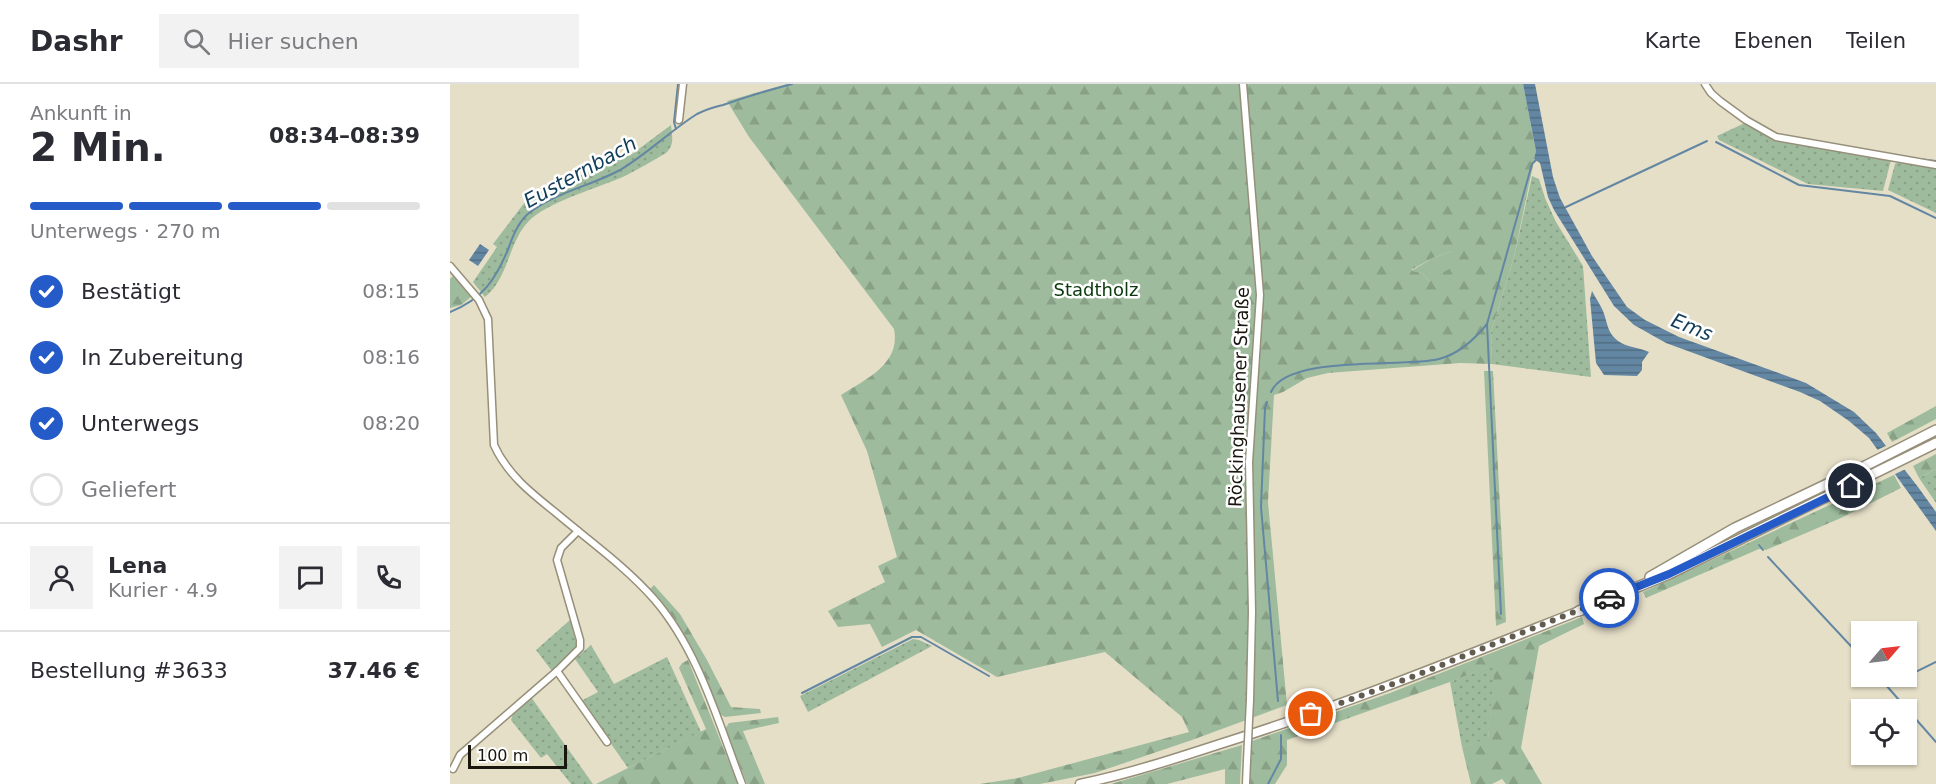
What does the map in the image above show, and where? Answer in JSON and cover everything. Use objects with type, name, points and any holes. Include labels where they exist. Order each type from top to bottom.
[{"type":"highway","points":[[1627,590],[1735,528],[1936,430]]},
{"type":"highway","points":[[1579,611],[1669,574],[1936,443]]},
{"type":"main road","points":[[1080,784],[1150,766],[1272,728],[1388,686],[1579,611]]},
{"type":"street","points":[[679,120],[683,84]]},
{"type":"street","name":"Röckinghausener Straße","points":[[1243,84],[1260,296],[1249,462],[1252,612],[1246,784]]},
{"type":"street","points":[[1705,84],[1720,101],[1746,120],[1776,137],[1936,165]]},
{"type":"street","points":[[450,266],[486,311],[490,335],[494,445],[499,456],[519,483],[638,582],[670,620],[698,670],[742,784]]},
{"type":"street","points":[[453,769],[460,756],[580,648],[580,640],[557,560],[561,548],[578,531]]},
{"type":"street","points":[[557,671],[607,742]]},
{"type":"green space","name":"Stadtholz","points":[[787,84],[1523,84],[1536,151],[1514,257],[1491,332],[1492,364],[1460,363],[1328,373],[1307,378],[1274,395],[1268,502],[1287,705],[1095,773],[1040,784],[980,784],[1018,778],[1189,732],[1182,717],[1105,652],[997,677],[916,630],[882,647],[870,624],[838,627],[828,611],[885,582],[878,566],[897,557],[867,451],[841,395],[871,376],[887,361],[895,341],[894,329],[749,137],[727,101]],"holes":[[[1452,251],[1429,281],[1422,273],[1411,270]]]},
{"type":"green space","points":[[1747,122],[1775,139],[1891,160],[1883,191],[1808,184],[1719,140],[1717,136]]},
{"type":"green space","points":[[671,125],[672,144],[666,153],[625,176],[564,200],[532,218],[518,236],[500,279],[485,297],[473,282],[497,247],[493,244],[525,202],[542,191],[632,154]]},
{"type":"green space","points":[[1900,161],[1936,167],[1936,213],[1888,190],[1895,164]]},
{"type":"green space","points":[[1532,176],[1539,179],[1556,222],[1583,266],[1591,377],[1492,364],[1491,332],[1514,257]]},
{"type":"green space","points":[[1452,251],[1454,266],[1429,281],[1422,273],[1411,271],[1433,258]]},
{"type":"green space","points":[[453,276],[471,297],[461,305],[450,308],[450,279]]},
{"type":"green space","points":[[1484,371],[1493,371],[1506,622],[1496,626]]},
{"type":"green space","points":[[1936,406],[1936,419],[1892,442],[1887,433]]},
{"type":"green space","points":[[1936,454],[1936,469],[1919,478],[1913,466]]},
{"type":"green space","points":[[1936,469],[1936,503],[1919,478]]},
{"type":"green space","points":[[1894,475],[1901,488],[1841,518],[1766,550],[1759,549],[1646,598],[1643,592]]},
{"type":"green space","points":[[654,585],[680,614],[731,707],[760,709],[761,713],[725,717],[719,714],[692,649],[674,618],[650,589]]},
{"type":"green space","points":[[1582,617],[1584,624],[1539,646],[1521,748],[1542,784],[1506,784],[1502,779],[1492,784],[1471,784],[1462,747],[1488,738],[1495,664],[1287,740],[1287,765],[1275,784],[1250,784],[1252,741],[1390,693]]},
{"type":"green space","points":[[570,620],[577,646],[552,671],[536,650]]},
{"type":"green space","points":[[913,639],[932,646],[808,712],[800,696]]},
{"type":"green space","points":[[591,645],[614,684],[667,657],[701,732],[628,768],[581,701],[598,692],[575,659]]},
{"type":"green space","points":[[688,660],[738,784],[596,784],[706,729],[679,668]]},
{"type":"green space","points":[[1496,663],[1488,739],[1462,747],[1450,682]]},
{"type":"green space","points":[[531,697],[593,784],[571,784],[547,754],[541,758],[511,720],[513,714]]},
{"type":"green space","points":[[778,717],[779,723],[743,731],[765,784],[747,784],[725,729],[729,723]]},
{"type":"green space","points":[[1242,745],[1240,784],[1225,784],[1225,769],[1167,784],[1111,784]]},
{"type":"water","points":[[1523,84],[1535,84],[1553,177],[1560,198],[1592,256],[1627,307],[1645,320],[1679,337],[1806,383],[1854,412],[1876,433],[1936,512],[1936,531],[1869,438],[1849,421],[1820,401],[1800,392],[1666,343],[1634,325],[1614,306],[1548,197],[1540,163],[1534,159],[1536,151]]},
{"type":"water","points":[[480,244],[489,250],[478,266],[469,260]]},
{"type":"water","points":[[1592,291],[1603,310],[1609,330],[1615,338],[1626,345],[1649,352],[1637,376],[1604,375],[1596,363],[1590,299]]},
{"type":"pier","points":[[1890,444],[1908,468],[1893,475],[1875,451]]},
{"type":"waterway","points":[[676,129],[674,122],[678,84]]},
{"type":"waterway","name":"Eusternbach","points":[[450,312],[471,301],[487,287],[499,269],[519,224],[525,216],[539,206],[620,170],[697,114],[792,84]]},
{"type":"waterway","points":[[1566,207],[1707,141]]},
{"type":"waterway","points":[[1716,142],[1799,185],[1890,196],[1936,218]]},
{"type":"waterway","points":[[1501,614],[1487,324],[1532,164],[1538,158]]},
{"type":"waterway","points":[[1918,159],[1936,161]]},
{"type":"waterway","points":[[1271,392],[1281,380],[1299,372],[1322,367],[1422,361],[1446,357],[1466,346],[1487,324]]},
{"type":"waterway","points":[[1267,402],[1261,507],[1278,701]]},
{"type":"waterway","points":[[1759,545],[1763,550]]},
{"type":"waterway","points":[[1768,557],[1851,646]]},
{"type":"waterway","points":[[802,693],[912,637],[921,637],[989,676]]},
{"type":"waterway","points":[[1917,671],[1936,662]]},
{"type":"waterway","points":[[1888,687],[1936,742]]},
{"type":"waterway","points":[[1268,784],[1281,759],[1281,735]]},
{"type":"way so far","points":[[1311,714],[1409,678],[1609,598]]},
{"type":"route","points":[[1609,598],[1669,574],[1851,486]]},
{"type":"water label","name":"Ems","points":[[1692,327]]}]
